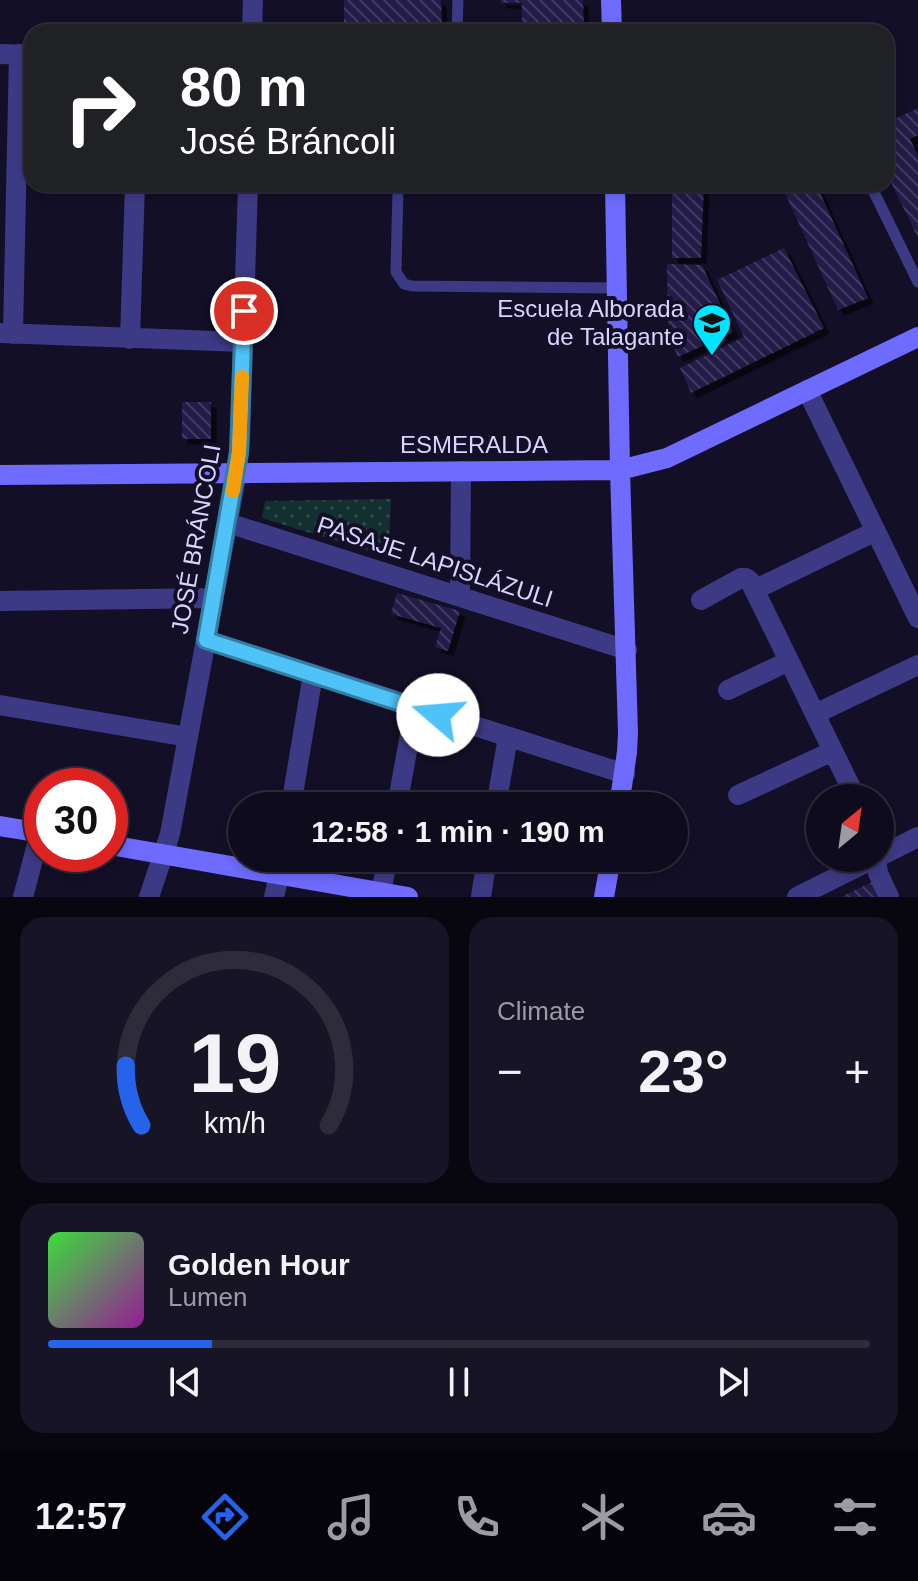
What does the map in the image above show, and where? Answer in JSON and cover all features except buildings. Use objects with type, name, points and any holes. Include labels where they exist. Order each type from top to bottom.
[{"type":"street","points":[[252,24],[253,0]]},
{"type":"street","points":[[611,0],[612,24]]},
{"type":"street","points":[[17,54],[6,334],[243,342]]},
{"type":"street","points":[[130,339],[135,192]]},
{"type":"street","name":"JOSÉ BRÁNCOLI","points":[[149,897],[170,834],[237,472],[248,192]]},
{"type":"street","points":[[615,192],[628,733],[622,792]]},
{"type":"street","name":"ESMERALDA","points":[[0,475],[620,470],[667,458],[918,337]]},
{"type":"street","points":[[807,390],[918,618]]},
{"type":"street","points":[[460,597],[461,471]]},
{"type":"street","name":"PASAJE LAPISLÁZULI","points":[[228,523],[627,650]]},
{"type":"street","points":[[754,590],[876,531]]},
{"type":"street","points":[[701,600],[744,578],[750,581],[849,784]]},
{"type":"street","points":[[0,601],[214,598]]},
{"type":"street","points":[[206,640],[625,774]]},
{"type":"street","points":[[728,690],[789,661]]},
{"type":"street","points":[[815,714],[918,665]]},
{"type":"street","points":[[293,792],[313,674]]},
{"type":"street","points":[[0,705],[188,737]]},
{"type":"street","points":[[400,792],[415,707]]},
{"type":"street","points":[[498,792],[508,737]]},
{"type":"street","points":[[738,795],[833,751]]},
{"type":"street","points":[[0,826],[24,830]]},
{"type":"street","points":[[894,849],[918,837]]},
{"type":"street","points":[[128,848],[228,861]]},
{"type":"street","points":[[23,897],[30,872]]},
{"type":"street","points":[[274,897],[280,872]]},
{"type":"street","points":[[305,872],[408,897]]},
{"type":"street","points":[[381,892],[385,872]]},
{"type":"street","points":[[481,897],[485,872]]},
{"type":"street","points":[[604,897],[608,872]]},
{"type":"street","points":[[797,897],[847,872]]},
{"type":"street","points":[[878,872],[889,897]]},
{"type":"lane","points":[[457,24],[458,0]]},
{"type":"lane","points":[[398,192],[396,272],[404,284],[617,288]]},
{"type":"lane","points":[[874,192],[917,277]]},
{"type":"green space","points":[[391,499],[388,557],[262,518],[265,501]]},
{"type":"slow traffic","points":[[233,491],[239,452],[242,377]]},
{"type":"place","name":"Escuela Alborada de Talagante","points":[[712,357]]},
{"type":"route","points":[[244,311],[237,472],[206,640],[438,715]]}]
